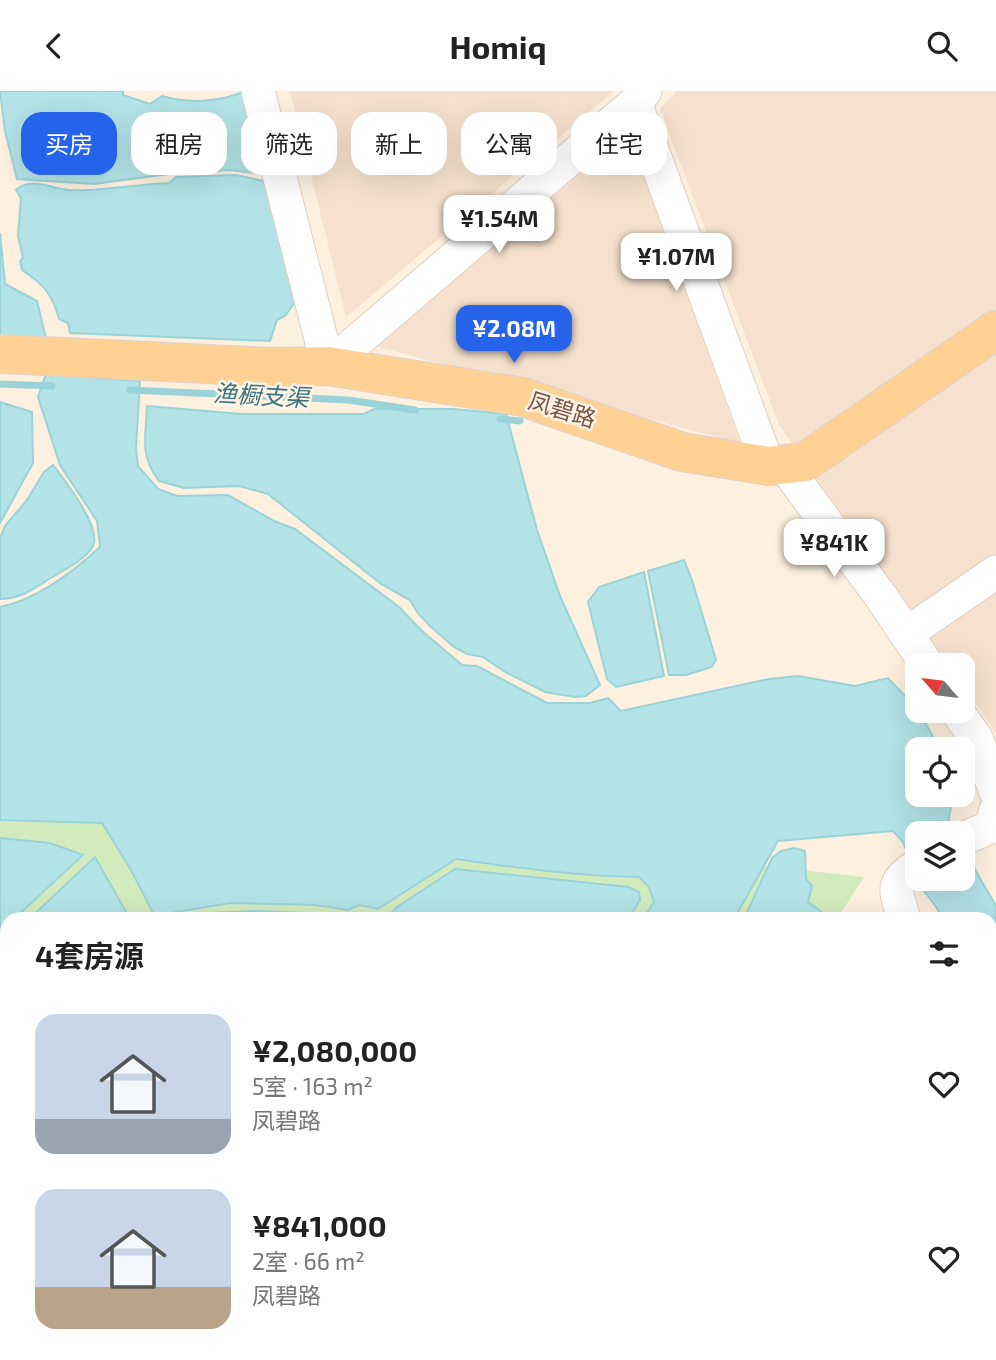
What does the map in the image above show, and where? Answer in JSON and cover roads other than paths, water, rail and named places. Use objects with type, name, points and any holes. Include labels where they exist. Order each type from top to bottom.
[{"type":"main road","name":"凤碧路","points":[[0,353],[269,367],[328,366],[523,397],[682,451],[775,465],[805,462],[996,330]]},
{"type":"street","points":[[269,95],[328,366],[640,97],[775,465],[919,653]]},
{"type":"street","points":[[906,634],[996,572]]},
{"type":"street","points":[[965,723],[976,738],[996,792]]},
{"type":"street","points":[[902,912],[896,890],[905,877]]},
{"type":"water","points":[[0,91],[123,91],[123,95],[150,104],[162,96],[204,101],[226,98],[245,91],[251,112],[241,112],[241,171],[227,170],[227,112],[131,112],[131,175],[162,175],[94,184],[17,179],[5,131]]},
{"type":"water","points":[[236,175],[264,181],[297,299],[285,316],[277,320],[270,341],[70,333],[68,323],[59,319],[46,290],[22,270],[20,261],[23,258],[18,236],[21,198],[16,190],[22,186],[35,184],[69,190],[94,190],[169,183],[176,177]]},
{"type":"water","points":[[0,233],[5,284],[37,301],[48,347],[0,344]]},
{"type":"water","points":[[46,374],[140,381],[136,448],[138,466],[158,489],[177,496],[228,495],[274,521],[295,529],[399,607],[462,665],[477,666],[547,703],[590,703],[608,698],[621,711],[769,679],[798,676],[855,686],[888,678],[905,696],[905,723],[925,723],[933,737],[905,737],[905,807],[951,807],[948,821],[905,821],[905,847],[893,831],[778,841],[738,912],[648,912],[654,902],[649,887],[639,877],[547,871],[456,859],[378,909],[359,905],[348,910],[315,905],[231,903],[175,912],[152,912],[102,823],[0,820],[0,607],[28,598],[54,584],[100,547],[97,521],[60,465],[38,397]]},
{"type":"water","points":[[0,402],[32,412],[33,463],[0,523]]},
{"type":"water","points":[[147,406],[242,414],[364,414],[374,409],[452,409],[506,414],[537,530],[560,596],[600,685],[586,696],[545,692],[505,672],[483,657],[467,654],[454,647],[430,626],[410,600],[381,584],[268,494],[239,486],[184,488],[159,481],[146,454]]},
{"type":"water","points":[[53,465],[87,516],[92,527],[93,546],[76,563],[35,588],[22,595],[0,599],[0,538],[5,526],[27,500],[44,472]]},
{"type":"water","points":[[684,560],[716,660],[712,667],[686,675],[669,675],[648,571]]},
{"type":"water","points":[[644,572],[664,676],[616,687],[607,679],[588,602],[599,587]]},
{"type":"water","points":[[0,838],[50,843],[83,855],[22,912],[0,912]]},
{"type":"water","points":[[794,848],[805,851],[806,879],[812,886],[808,902],[822,912],[747,912],[772,858],[781,851]]},
{"type":"water","points":[[95,857],[126,912],[36,912]]},
{"type":"water","points":[[455,869],[629,887],[639,892],[640,900],[632,912],[392,912]]},
{"type":"water","points":[[975,870],[996,906],[996,912],[938,912],[924,891],[975,891]]},
{"type":"waterway","name":"渔橱支渠","points":[[0,384],[52,386]]},
{"type":"waterway","name":"渔橱支渠","points":[[130,390],[348,400],[415,410]]},
{"type":"waterway","name":"渔橱支渠","points":[[500,419],[520,421]]}]
